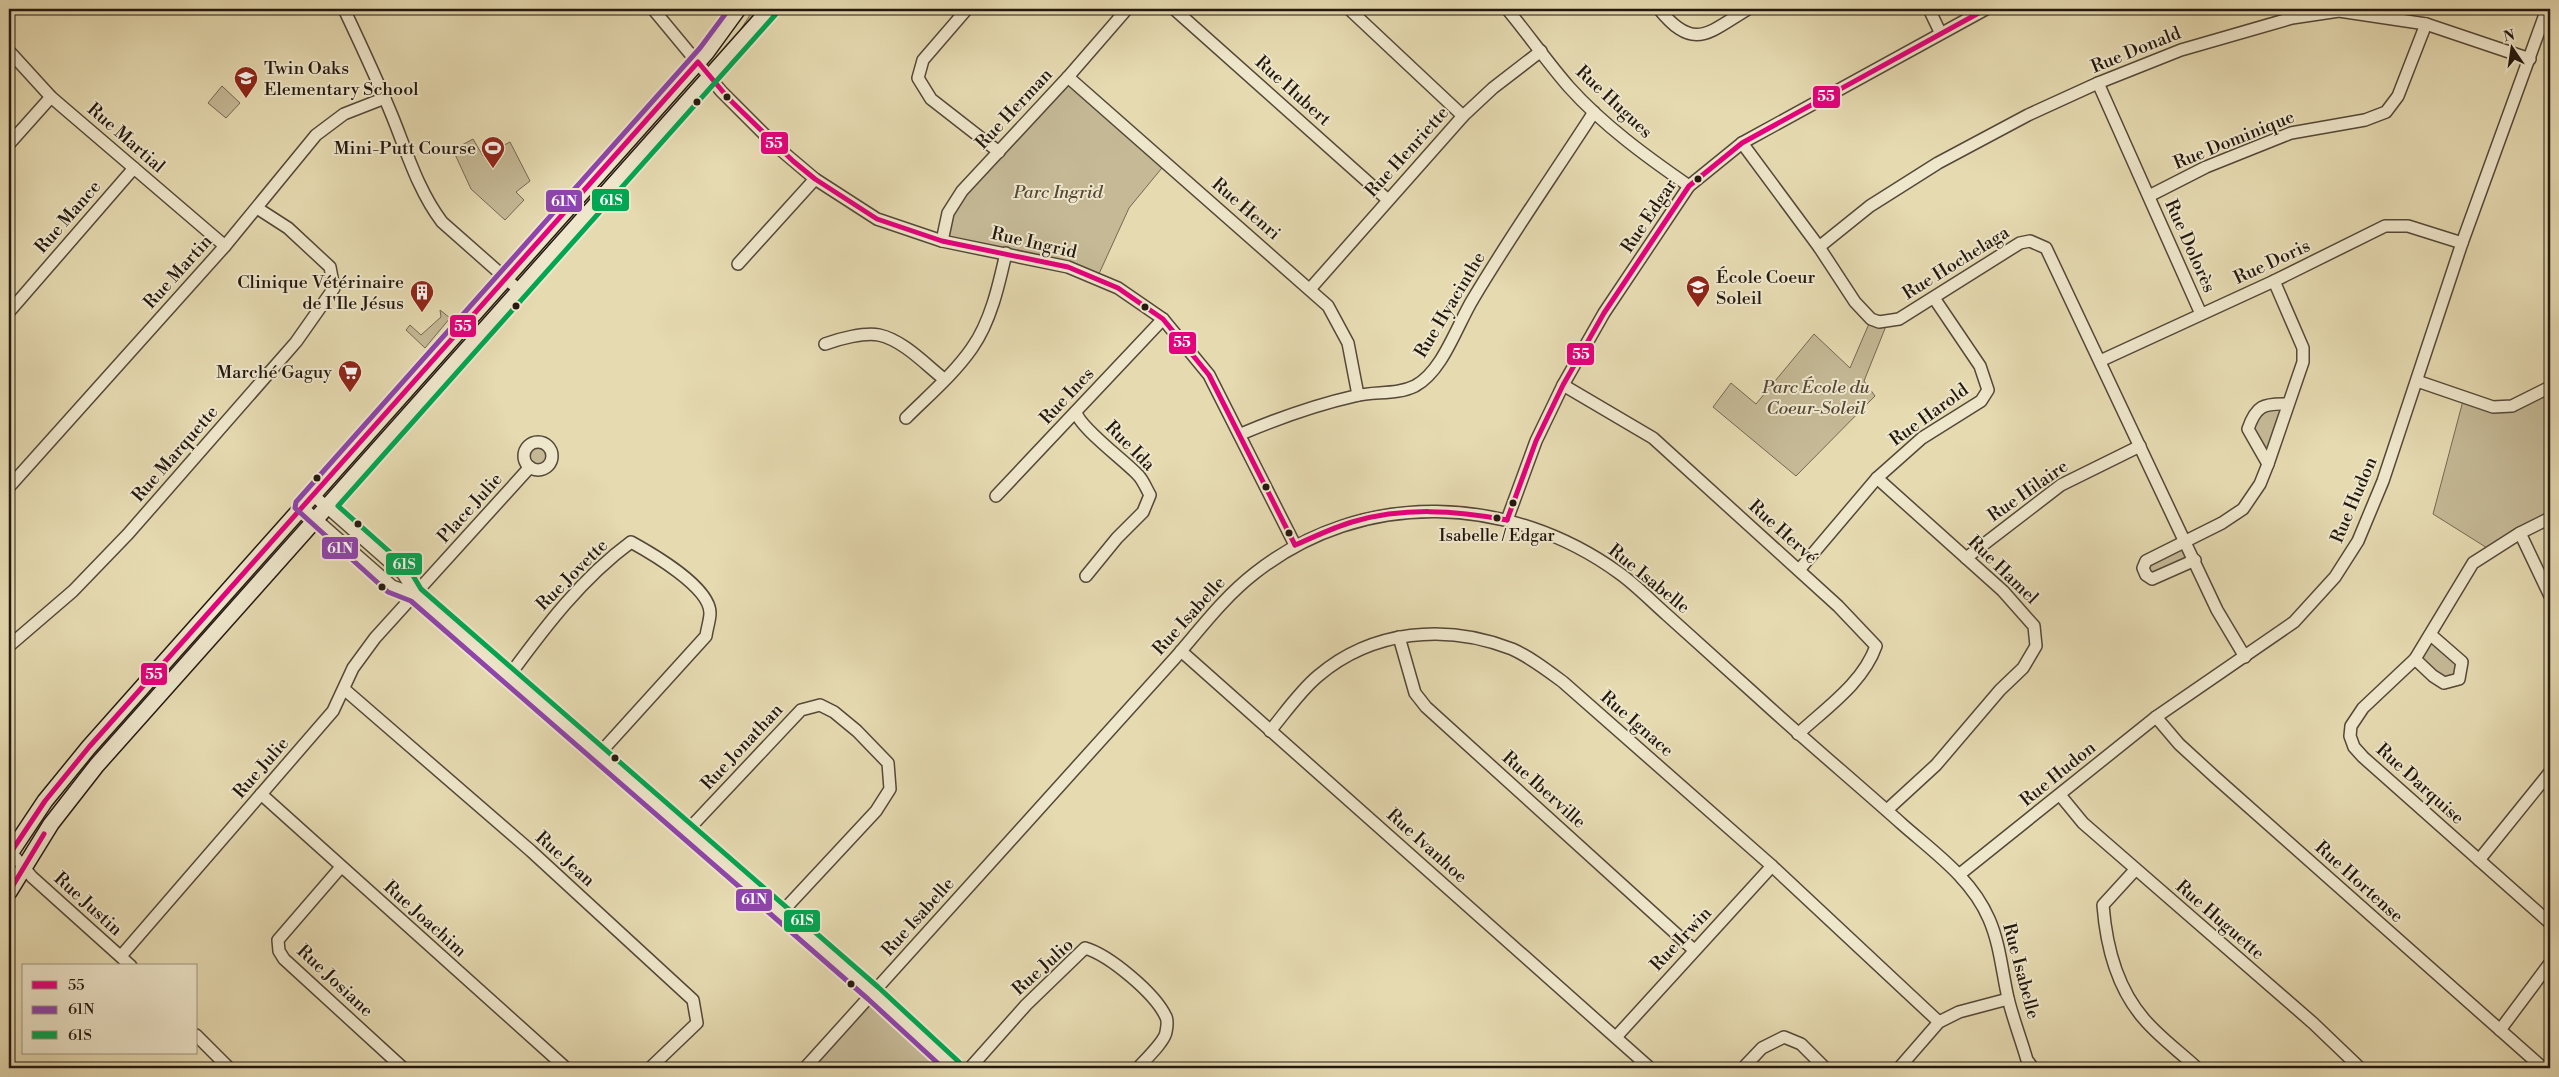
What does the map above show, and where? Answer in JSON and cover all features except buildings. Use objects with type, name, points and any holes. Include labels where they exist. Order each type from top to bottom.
[{"type":"main road","points":[[9,852],[78,760],[716,42],[738,9]]},
{"type":"main road","points":[[9,892],[51,824],[84,781],[770,9]]},
{"type":"street","points":[[344,9],[385,98],[425,196],[434,212],[442,222],[519,290]]},
{"type":"street","name":"Rue Ingrid","points":[[653,9],[710,76],[758,128],[814,178],[877,219],[942,241],[1068,267],[1118,288],[1163,319],[1209,375],[1241,434],[1295,545]]},
{"type":"street","points":[[967,9],[923,60],[918,78],[931,99],[999,152]]},
{"type":"street","name":"Rue Herman","points":[[942,241],[948,213],[962,191],[1068,77],[1127,9]]},
{"type":"street","name":"Rue Hubert","points":[[1174,9],[1388,200]]},
{"type":"street","points":[[1350,9],[1463,116]]},
{"type":"street","name":"Rue Hugues","points":[[1507,9],[1568,86],[1594,112],[1689,186]]},
{"type":"street","points":[[1659,9],[1673,25],[1686,34],[1697,36],[1714,29],[1748,9]]},
{"type":"street","points":[[1929,9],[1940,32]]},
{"type":"street","name":"Rue Edgar","points":[[1507,520],[1536,441],[1563,385],[1604,314],[1689,186],[1742,142],[1940,32],[1986,9]]},
{"type":"street","name":"Rue Hudon","points":[[1960,874],[2156,718],[2294,622],[2335,577],[2358,541],[2383,480],[2462,243],[2547,9]]},
{"type":"street","name":"Rue Donald","points":[[1819,247],[1870,206],[1938,163],[2028,116],[2098,83],[2181,50],[2292,18],[2339,11],[2426,24],[2530,59]]},
{"type":"street","name":"Rue Dominique","points":[[2149,196],[2206,167],[2291,133],[2365,120],[2386,112],[2398,96],[2426,24]]},
{"type":"street","name":"Rue Martial","points":[[9,50],[51,97],[225,246]]},
{"type":"street","name":"Rue Henriette","points":[[1310,289],[1463,116],[1493,88],[1542,51]]},
{"type":"street","name":"Rue Henri","points":[[1068,77],[1328,306],[1342,328],[1348,344],[1358,395]]},
{"type":"street","name":"Rue Dolorès","points":[[2098,83],[2201,314]]},
{"type":"street","points":[[10,142],[51,97]]},
{"type":"street","name":"Rue Martin","points":[[9,487],[225,246],[316,135],[344,114],[385,98]]},
{"type":"street","name":"Rue Hyacinthe","points":[[1241,434],[1294,412],[1358,395],[1400,390],[1414,386],[1426,377],[1445,353],[1472,300],[1594,112]]},
{"type":"street","name":"Rue Hochelaga","points":[[1742,142],[1819,247],[1855,302],[1871,319],[1880,322],[1899,319],[2020,243],[2030,241],[2046,248],[2217,610],[2245,657]]},
{"type":"street","name":"Rue Mance","points":[[9,312],[134,168]]},
{"type":"street","points":[[738,264],[814,178]]},
{"type":"street","name":"Rue Marquette","points":[[9,646],[73,591],[128,534],[296,342],[334,288],[330,268],[288,228],[257,208]]},
{"type":"street","name":"Rue Doris","points":[[2100,361],[2274,281],[2386,226],[2408,226],[2462,243]]},
{"type":"street","points":[[906,418],[972,348],[986,321],[1000,279],[1006,253]]},
{"type":"street","points":[[2195,560],[2152,579],[2146,575],[2143,568],[2146,561],[2184,540],[2222,524],[2243,510],[2260,484],[2303,362],[2303,348],[2274,281]]},
{"type":"street","name":"Rue Harold","points":[[1799,570],[1877,478],[1922,438],[1981,400],[1988,390],[1980,366],[1934,298]]},
{"type":"street","name":"Rue Ines","points":[[996,496],[1163,319]]},
{"type":"street","points":[[825,344],[840,338],[878,335],[898,343],[944,379]]},
{"type":"street","points":[[2417,380],[2493,406],[2512,406],[2550,386]]},
{"type":"street","name":"Rue Hervé","points":[[1563,385],[1653,438],[1838,606],[1876,646],[1870,663],[1853,682],[1798,734]]},
{"type":"street","points":[[2268,464],[2248,429],[2254,413],[2262,408],[2274,404],[2288,404]]},
{"type":"street","name":"Rue Ida","points":[[1076,412],[1077,418],[1087,428],[1140,476],[1150,494],[1143,512],[1117,538],[1086,576]]},
{"type":"street","name":"Rue Hilaire","points":[[1966,558],[2061,486],[2140,446]]},
{"type":"street","name":"Place Julie","points":[[415,594],[530,467]]},
{"type":"street","name":"Rue Hamel","points":[[1877,478],[2003,590],[2034,626],[2036,646],[2023,668],[2000,690],[1936,765],[1887,810]]},
{"type":"street","points":[[313,495],[403,574],[415,594],[873,993],[954,1068]]},
{"type":"street","points":[[302,507],[392,586],[415,594]]},
{"type":"street","name":"Rue Isabelle","points":[[805,1068],[1181,651],[1218,606],[1255,573],[1295,545],[1352,522],[1402,512],[1436,510],[1470,512],[1507,520],[1546,532],[1568,542],[1621,574],[1798,734],[1960,874],[1989,919],[1998,947],[2008,1000],[2027,1060],[2033,1068]]},
{"type":"street","name":"Rue Darquise","points":[[2550,518],[2520,533],[2473,563],[2415,659],[2363,708],[2351,726],[2350,736],[2354,748],[2362,757],[2550,923]]},
{"type":"street","points":[[2520,533],[2550,596]]},
{"type":"street","name":"Rue Jovette","points":[[509,676],[546,626],[591,576],[604,562],[631,542],[663,560],[686,579],[704,598],[710,611],[706,636],[599,754]]},
{"type":"street","name":"Rue Julie","points":[[121,956],[333,711],[353,668],[375,638],[415,594]]},
{"type":"street","name":"Rue Ignace","points":[[1270,731],[1317,677],[1351,652],[1399,637],[1426,633],[1460,634],[1512,649],[1537,663],[1563,682],[1772,866],[1939,1022]]},
{"type":"street","points":[[2415,659],[2433,676],[2444,683],[2459,679],[2462,662],[2431,635]]},
{"type":"street","name":"Rue Iberville","points":[[1399,637],[1415,693],[1426,707],[1694,950]]},
{"type":"street","name":"Rue Ivanhoe","points":[[1181,651],[1650,1068]]},
{"type":"street","name":"Rue Jean","points":[[344,689],[531,851],[694,1000],[697,1023],[650,1068]]},
{"type":"street","name":"Rue Jonathan","points":[[687,831],[801,710],[820,705],[834,712],[857,730],[888,763],[890,789],[876,811],[781,913]]},
{"type":"street","name":"Rue Hortense","points":[[2156,718],[2179,744],[2215,777],[2543,1068]]},
{"type":"street","points":[[2479,860],[2550,772]]},
{"type":"street","name":"Rue Joachim","points":[[261,794],[340,867],[566,1068]]},
{"type":"street","name":"Rue Huguette","points":[[2060,795],[2083,823],[2313,1023],[2360,1068]]},
{"type":"street","name":"Rue Justin","points":[[9,852],[129,964]]},
{"type":"street","name":"Rue Irwin","points":[[1616,1037],[1772,866]]},
{"type":"street","name":"Rue Josiane","points":[[340,867],[278,940],[279,951],[284,959],[403,1068]]},
{"type":"street","points":[[2135,870],[2103,905],[2108,943],[2116,970],[2143,1018],[2197,1068]]},
{"type":"street","name":"Rue Julio","points":[[970,1068],[1026,1005],[1084,948],[1094,951],[1125,971],[1160,1006],[1167,1019],[1166,1035],[1138,1068]]},
{"type":"street","points":[[2500,1030],[2550,963]]},
{"type":"street","points":[[1899,1068],[1939,1022],[1959,1012],[2008,1000]]},
{"type":"street","points":[[198,1037],[229,1068]]},
{"type":"street","points":[[1743,1068],[1762,1048],[1784,1037],[1801,1044],[1825,1068]]},
{"type":"green space","points":[[754,9],[760,9],[733,41]]},
{"type":"green space","name":"Parc Ingrid","points":[[1063,82],[1084,87],[1166,163],[1129,208],[1098,276],[942,241],[948,213]]},
{"type":"green space","points":[[222,86],[240,103],[226,118],[208,103]]},
{"type":"green space","name":"Mini-Putt Course","points":[[473,139],[483,156],[510,142],[530,181],[516,192],[524,200],[505,220],[471,189],[453,150]]},
{"type":"green space","points":[[440,310],[450,318],[425,348],[406,330],[410,325],[421,335],[441,317]]},
{"type":"green space","name":"Parc École du Coeur-Soleil","points":[[1871,319],[1888,321],[1864,381],[1875,396],[1796,476],[1713,407],[1731,383],[1756,404],[1814,334],[1850,368]]},
{"type":"green space","points":[[2550,387],[2550,518],[2492,551],[2433,514],[2464,397],[2493,407]]},
{"type":"green space","points":[[2288,404],[2268,464],[2248,429],[2254,413]]},
{"type":"green space","points":[[538,442],[548,446],[552,456],[548,466],[538,470],[528,466],[524,456],[528,446]]},
{"type":"green space","points":[[2184,541],[2195,560],[2152,579],[2146,561]]},
{"type":"green space","points":[[2431,635],[2462,662],[2459,679],[2444,683],[2415,659]]},
{"type":"green space","points":[[873,993],[955,1068],[805,1068]]},
{"type":"transit line","name":"61N","points":[[729,9],[700,48],[296,502],[295,508],[388,592],[411,601],[868,999],[943,1068]]},
{"type":"transit line","name":"55","points":[[1507,520],[1536,441],[1563,385],[1604,313],[1689,186],[1742,143],[1986,9]]},
{"type":"transit line","name":"61S","points":[[776,14],[338,506],[409,569],[421,589],[878,987],[959,1062]]},
{"type":"transit line","name":"55","points":[[9,855],[45,801],[89,747],[698,62],[729,99],[793,161],[815,179],[877,219],[942,241],[1068,267],[1118,288],[1163,319],[1209,375],[1295,545]]},
{"type":"transit line","name":"55","points":[[1295,545],[1345,524],[1390,514],[1449,512],[1507,520]]},
{"type":"transit line","name":"55","points":[[9,892],[44,834]]},
{"type":"place","name":"Twin Oaks Elementary School","points":[[246,99]]},
{"type":"place","name":"Mini-Putt Course","points":[[493,169]]},
{"type":"place","name":"École Coeur Soleil","points":[[1698,308]]},
{"type":"place","name":"Clinique Vétérinaire de I'Ile Jésus","points":[[422,313]]},
{"type":"place","name":"Marché Gaguy","points":[[350,393]]},
{"type":"place","name":"Isabelle / Edgar","points":[[1497,518]]}]
